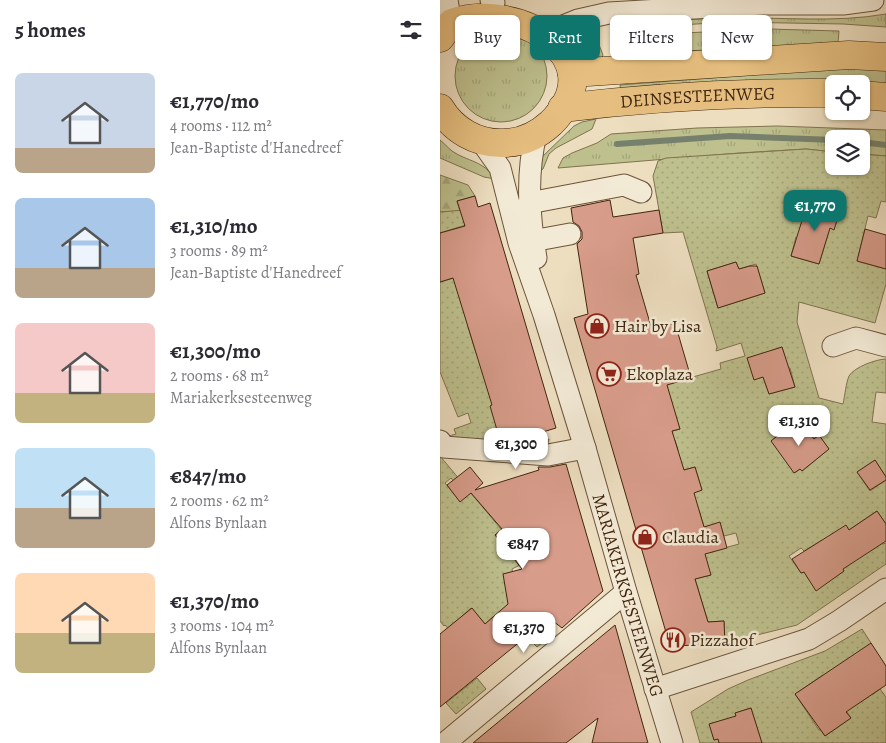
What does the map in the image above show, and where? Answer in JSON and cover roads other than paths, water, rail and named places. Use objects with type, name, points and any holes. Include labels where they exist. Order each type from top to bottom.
[{"type":"highway","points":[[446,21],[478,6],[493,2],[508,3],[528,8],[540,15]]},
{"type":"highway","name":"DEINSESTEENWEG","points":[[572,73],[849,55],[886,57]]},
{"type":"highway","points":[[440,110],[458,129],[481,141],[509,143],[523,140],[546,127],[562,108],[571,85],[572,73],[570,60]]},
{"type":"highway","name":"DEINSESTEENWEG","points":[[562,108],[643,98],[767,92],[825,93]]},
{"type":"highway","points":[[870,96],[886,97]]},
{"type":"street","points":[[600,15],[763,4],[842,4],[873,0]]},
{"type":"street","name":"MARIAKERKSESTEENWEG","points":[[526,242],[530,164],[536,134]]},
{"type":"street","name":"MARIAKERKSESTEENWEG","points":[[481,141],[500,168],[526,242],[544,315],[672,743]]},
{"type":"street","points":[[529,203],[624,184],[641,192]]},
{"type":"street","points":[[526,242],[570,234]]},
{"type":"street","points":[[833,346],[856,338],[886,346]]},
{"type":"street","points":[[440,441],[444,447],[548,455],[585,448]]},
{"type":"street","points":[[655,689],[808,639],[839,621],[886,589]]},
{"type":"street","points":[[446,743],[626,592]]},
{"type":"waterway","points":[[617,144],[730,136],[825,140]]},
{"type":"waterway","points":[[870,143],[886,145]]},
{"type":"place","name":"Hair by Lisa","points":[[597,326]]},
{"type":"place","name":"Ekoplaza","points":[[609,374]]},
{"type":"place","name":"Claudia","points":[[645,537]]},
{"type":"place","name":"Pizzahof","points":[[673,640]]}]
